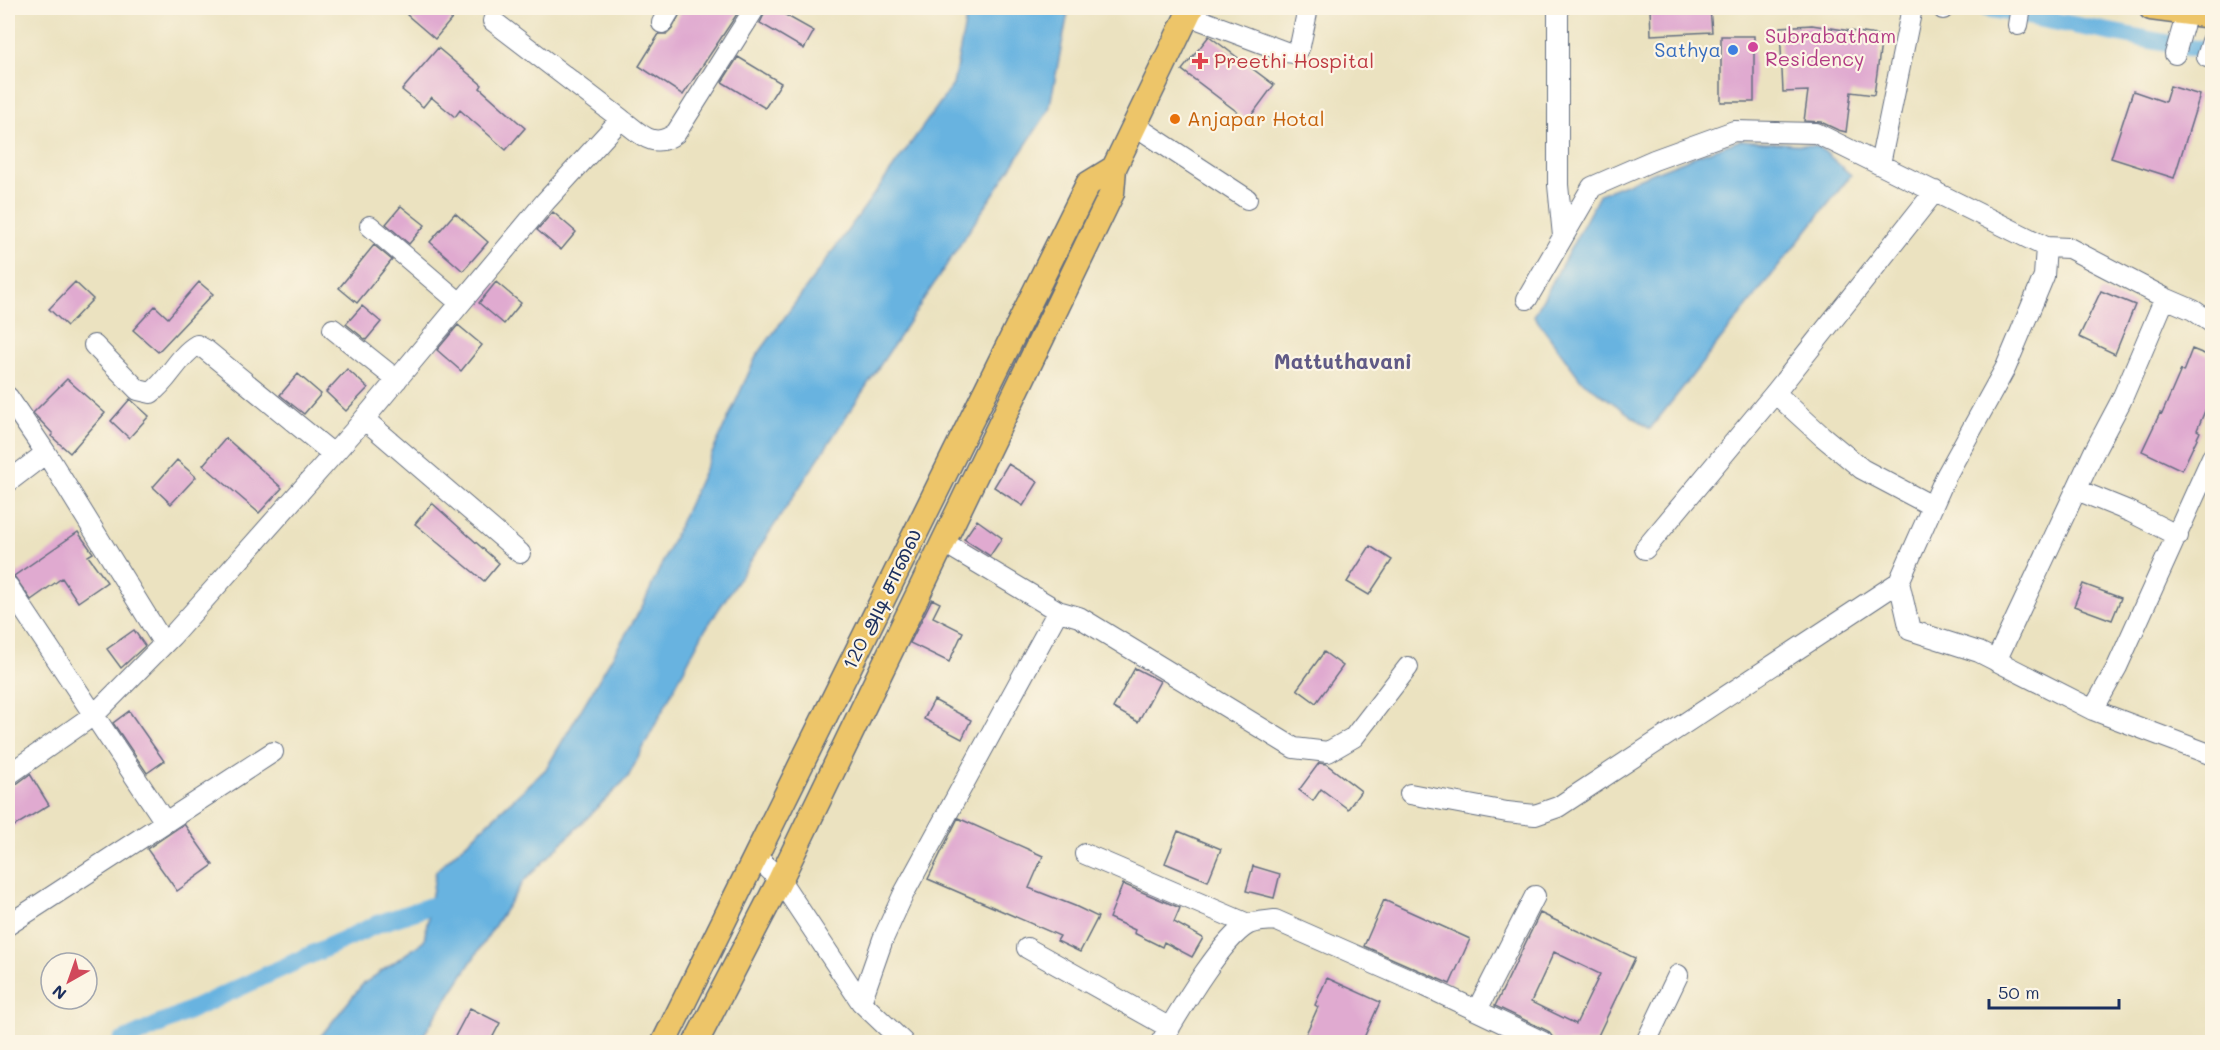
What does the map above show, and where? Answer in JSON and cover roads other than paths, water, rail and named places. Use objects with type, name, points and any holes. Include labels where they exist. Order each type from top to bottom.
[{"type":"main road","points":[[2151,8],[2185,21],[2212,16]]},
{"type":"main road","name":"120 அடி சாலை","points":[[696,1042],[780,880],[1112,193],[1114,168],[1189,11]]},
{"type":"main road","name":"120 அடி சாலை","points":[[664,1042],[1088,184],[1114,168]]},
{"type":"street","points":[[493,21],[652,141],[666,140],[676,133],[755,8]]},
{"type":"street","points":[[1189,11],[1294,53],[1300,46],[1308,8]]},
{"type":"street","points":[[1558,8],[1558,185],[1563,236]]},
{"type":"street","points":[[1880,164],[1912,8]]},
{"type":"street","points":[[2175,54],[2185,21]]},
{"type":"street","points":[[8,775],[95,714],[164,644],[364,419],[545,202],[621,119]]},
{"type":"street","points":[[1134,125],[1247,199]]},
{"type":"street","points":[[1527,299],[1592,187],[1654,160],[1734,132],[1816,133],[2046,247],[2069,248],[2193,310],[2212,323]]},
{"type":"street","points":[[1645,549],[1775,393],[1935,191]]},
{"type":"street","points":[[370,226],[460,303]]},
{"type":"street","points":[[1410,794],[1507,813],[1535,814],[1558,807],[1899,582],[1946,476],[2006,366],[2044,276],[2046,247]]},
{"type":"street","points":[[1996,661],[2121,401],[2165,298]]},
{"type":"street","points":[[333,329],[397,380]]},
{"type":"street","points":[[94,345],[138,390],[151,393],[160,386],[189,349],[197,345],[333,454]]},
{"type":"street","points":[[1775,393],[1862,469],[1932,506]]},
{"type":"street","points":[[8,397],[46,453],[164,644]]},
{"type":"street","points":[[364,419],[520,553]]},
{"type":"street","points":[[8,482],[46,453]]},
{"type":"street","points":[[2093,710],[2117,667],[2212,457]]},
{"type":"street","points":[[2077,490],[2178,536]]},
{"type":"street","points":[[943,542],[1058,610],[1079,617],[1294,748],[1328,752],[1354,737],[1408,667]]},
{"type":"street","points":[[1899,582],[1910,630],[1979,652],[2093,710],[2212,755]]},
{"type":"street","points":[[8,586],[165,822]]},
{"type":"street","points":[[861,1002],[883,939],[904,893],[1058,610]]},
{"type":"street","points":[[8,925],[273,752]]},
{"type":"street","points":[[1086,854],[1248,924],[1275,920],[1543,1042]]},
{"type":"street","points":[[756,856],[780,880],[861,1002],[903,1042]]},
{"type":"street","points":[[1476,1010],[1535,896]]},
{"type":"street","points":[[1027,948],[1165,1035],[1225,946],[1248,924]]},
{"type":"street","points":[[1646,1042],[1678,975]]},
{"type":"water","points":[[968,8],[1069,8],[1049,110],[703,633],[628,777],[523,882],[419,1042],[316,1042],[362,985],[424,941],[436,871],[546,769],[643,605],[756,357],[953,85]]},
{"type":"water","points":[[1741,140],[1818,146],[1851,175],[1650,429],[1581,380],[1534,316],[1600,194]]},
{"type":"waterway","points":[[1986,8],[2212,52]]},
{"type":"waterway","points":[[121,1042],[380,923],[431,906],[453,907]]},
{"type":"place","name":"Subrabatham Residency","points":[[1753,47]]},
{"type":"place","name":"Sathya","points":[[1733,50]]},
{"type":"place","name":"Preethi Hospital","points":[[1200,61]]},
{"type":"place","name":"Anjapar Hotal","points":[[1175,119]]},
{"type":"district","name":"Mattuthavani","points":[[1343,362]]}]
